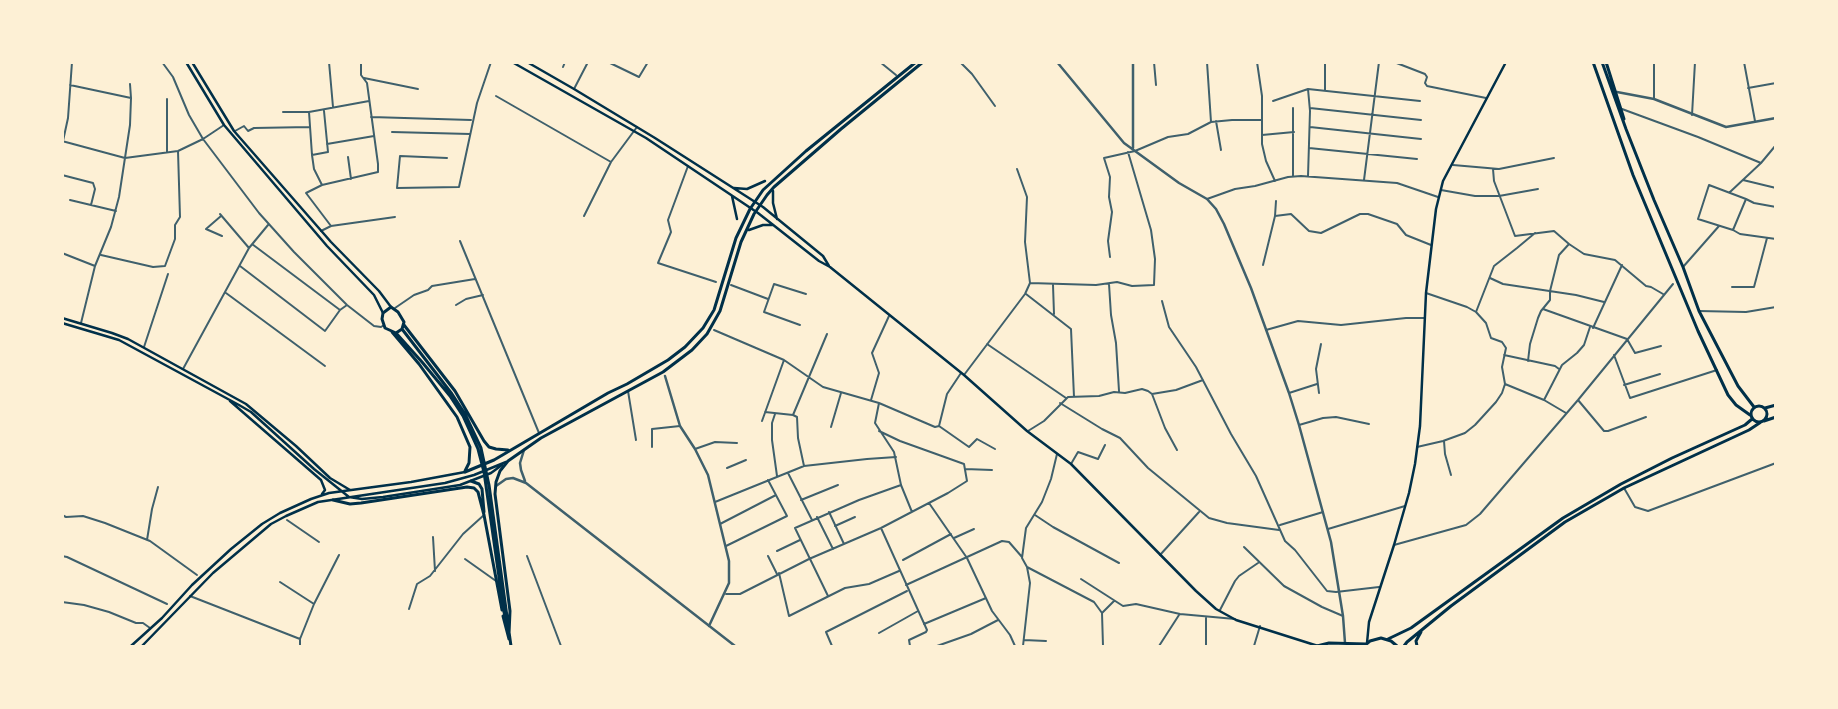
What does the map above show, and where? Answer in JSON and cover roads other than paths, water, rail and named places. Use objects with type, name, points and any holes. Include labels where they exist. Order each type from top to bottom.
[{"type":"main road","points":[[186,62],[224,125],[327,246],[374,295],[383,313],[384,325],[394,332],[440,383],[469,425]]},
{"type":"main road","points":[[192,62],[234,131],[321,231],[401,315],[404,325],[455,390],[484,441],[489,447],[510,450]]},
{"type":"main road","points":[[527,62],[574,88],[749,198],[823,256],[830,267]]},
{"type":"main road","points":[[131,646],[192,585],[248,535],[280,513],[320,496],[465,472],[494,460],[668,360],[685,347],[703,328],[714,310],[736,238],[750,209],[770,184],[806,151],[916,62]]},
{"type":"main road","points":[[62,323],[118,340],[240,405],[349,497],[362,499],[383,497],[460,485],[491,473],[525,449],[663,372],[692,350],[707,334],[720,310],[741,242],[754,214],[774,187],[841,129],[924,62]]},
{"type":"main road","points":[[1366,644],[1369,622],[1382,587],[1405,506],[1417,446],[1422,399],[1426,293],[1439,197],[1444,181],[1506,62]]},
{"type":"main road","points":[[1593,62],[1644,203],[1698,331],[1728,396],[1736,405],[1750,414],[1752,419],[1756,422],[1762,422]]},
{"type":"main road","points":[[1604,62],[1622,109],[1626,129]]},
{"type":"main road","points":[[1604,62],[1626,129],[1683,267],[1699,311],[1738,386],[1754,407]]},
{"type":"main road","points":[[512,63],[653,142],[732,195],[819,261],[830,267],[962,374],[1027,431],[1071,464],[1103,499],[1196,591],[1220,611],[1236,620],[1260,626],[1318,646],[1325,643],[1366,644],[1377,638],[1388,639],[1410,628],[1563,518],[1672,458],[1745,425],[1752,419]]},
{"type":"main road","points":[[554,86],[557,79]]},
{"type":"main road","points":[[205,94],[209,91]]},
{"type":"main road","points":[[591,107],[594,101]]},
{"type":"main road","points":[[653,142],[655,138]]},
{"type":"main road","points":[[243,149],[247,146]]},
{"type":"main road","points":[[733,188],[747,189],[765,181]]},
{"type":"main road","points":[[773,191],[774,212],[778,220]]},
{"type":"main road","points":[[732,195],[737,219]]},
{"type":"main road","points":[[749,230],[762,225],[774,225]]},
{"type":"main road","points":[[383,313],[393,308]]},
{"type":"main road","points":[[62,318],[112,333],[144,347],[246,404],[330,478],[350,490]]},
{"type":"main road","points":[[394,332],[402,329],[404,325]]},
{"type":"main road","points":[[402,329],[452,394],[469,425],[481,457],[510,634]]},
{"type":"main road","points":[[394,332],[457,418],[470,447],[469,463],[465,472]]},
{"type":"main road","points":[[229,399],[321,480],[325,490],[320,496]]},
{"type":"main road","points":[[1754,407],[1761,406],[1765,408],[1776,405]]},
{"type":"main road","points":[[1750,414],[1754,407]]},
{"type":"main road","points":[[1762,422],[1767,415],[1765,408]]},
{"type":"main road","points":[[1404,646],[1451,606],[1565,522],[1624,488],[1776,417]]},
{"type":"main road","points":[[508,461],[500,471],[495,488],[510,610],[510,644]]},
{"type":"main road","points":[[142,646],[213,572],[270,524],[318,502],[445,483],[502,465]]},
{"type":"main road","points":[[471,481],[479,484],[482,489],[485,506],[484,515]]},
{"type":"main road","points":[[333,500],[350,504],[361,504],[467,487],[474,488],[478,492],[484,515],[505,628],[510,644]]},
{"type":"main road","points":[[1417,646],[1416,641],[1421,631]]},
{"type":"main road","points":[[1388,639],[1397,646]]},
{"type":"street","points":[[72,62],[68,118],[63,142],[125,158],[178,151],[203,140],[224,125]]},
{"type":"street","points":[[162,62],[173,77],[189,115],[203,140],[269,224],[347,305],[374,326],[380,327],[384,325]]},
{"type":"street","points":[[283,63],[299,62]]},
{"type":"street","points":[[329,62],[333,108]]},
{"type":"street","points":[[331,226],[306,193],[322,186],[377,173],[378,164],[367,83],[361,75],[361,62]]},
{"type":"street","points":[[447,158],[400,156],[397,188],[459,188],[473,120],[491,62]]},
{"type":"street","points":[[562,67],[565,62]]},
{"type":"street","points":[[574,88],[588,62]]},
{"type":"street","points":[[608,62],[639,77],[648,62]]},
{"type":"street","points":[[880,62],[896,75]]},
{"type":"street","points":[[960,62],[972,74],[995,106]]},
{"type":"street","points":[[1057,62],[1114,133],[1179,184],[1206,200],[1216,209],[1224,224],[1290,393],[1335,558],[1345,643]]},
{"type":"street","points":[[1133,62],[1134,150]]},
{"type":"street","points":[[1154,62],[1156,85]]},
{"type":"street","points":[[1207,62],[1211,122]]},
{"type":"street","points":[[1257,62],[1261,83],[1264,153],[1275,181]]},
{"type":"street","points":[[1325,90],[1326,62]]},
{"type":"street","points":[[1364,180],[1379,62]]},
{"type":"street","points":[[1394,62],[1425,74],[1427,86],[1488,98]]},
{"type":"street","points":[[1654,62],[1654,99]]},
{"type":"street","points":[[1692,115],[1694,62]]},
{"type":"street","points":[[1744,62],[1756,122]]},
{"type":"street","points":[[364,78],[418,90]]},
{"type":"street","points":[[1748,88],[1776,83]]},
{"type":"street","points":[[69,84],[131,98]]},
{"type":"street","points":[[81,323],[95,266],[101,255],[116,211],[125,158],[131,98],[130,84]]},
{"type":"street","points":[[1308,89],[1310,108],[1308,176]]},
{"type":"street","points":[[1273,101],[1308,89],[1420,101]]},
{"type":"street","points":[[1616,92],[1654,99],[1726,127],[1776,118]]},
{"type":"street","points":[[496,96],[611,162]]},
{"type":"street","points":[[167,99],[167,152]]},
{"type":"street","points":[[283,112],[309,112],[369,101]]},
{"type":"street","points":[[1293,108],[1293,176]]},
{"type":"street","points":[[1310,108],[1421,120]]},
{"type":"street","points":[[1622,109],[1698,137],[1760,163]]},
{"type":"street","points":[[312,155],[328,152],[324,110]]},
{"type":"street","points":[[309,112],[314,169],[322,186]]},
{"type":"street","points":[[371,117],[473,120]]},
{"type":"street","points":[[1110,257],[1108,241],[1112,212],[1109,197],[1110,177],[1104,158],[1128,152],[1168,137],[1188,134],[1211,122],[1241,119],[1262,120]]},
{"type":"street","points":[[1216,121],[1220,150]]},
{"type":"street","points":[[234,131],[244,126],[248,131],[254,128],[310,127]]},
{"type":"street","points":[[584,216],[611,162],[637,127]]},
{"type":"street","points":[[1310,128],[1421,139]]},
{"type":"street","points":[[392,132],[470,134]]},
{"type":"street","points":[[1262,135],[1294,132]]},
{"type":"street","points":[[327,144],[374,136]]},
{"type":"street","points":[[1730,192],[1776,145]]},
{"type":"street","points":[[1309,148],[1417,159]]},
{"type":"street","points":[[101,255],[153,267],[165,266],[175,239],[175,225],[180,217],[178,151]]},
{"type":"street","points":[[1030,283],[1053,285],[1121,283],[1135,287],[1153,286],[1155,259],[1151,230],[1128,152]]},
{"type":"street","points":[[348,157],[351,179]]},
{"type":"street","points":[[1453,165],[1493,169],[1530,164],[1554,158]]},
{"type":"street","points":[[688,166],[668,220],[670,232],[658,263],[716,282]]},
{"type":"street","points":[[939,426],[946,394],[1025,294],[1030,283],[1025,242],[1027,197],[1017,169]]},
{"type":"street","points":[[1493,169],[1494,181],[1515,236],[1554,231],[1584,254],[1615,260],[1646,286],[1656,289],[1664,295]]},
{"type":"street","points":[[62,176],[93,183],[95,188],[91,205]]},
{"type":"street","points":[[1206,200],[1235,189],[1293,176],[1364,180],[1404,185],[1439,197]]},
{"type":"street","points":[[1743,180],[1776,188]]},
{"type":"street","points":[[1776,207],[1754,203],[1709,185],[1698,219],[1740,234],[1776,239]]},
{"type":"street","points":[[1441,190],[1475,196],[1500,196],[1538,189]]},
{"type":"street","points":[[1733,230],[1746,199]]},
{"type":"street","points":[[70,200],[116,211]]},
{"type":"street","points":[[1263,265],[1275,216],[1276,201]]},
{"type":"street","points":[[1275,216],[1290,214],[1309,231],[1321,233],[1360,214],[1368,214],[1397,224],[1406,235],[1431,245]]},
{"type":"street","points":[[222,236],[206,229],[221,215],[249,248]]},
{"type":"street","points":[[321,231],[331,226],[395,217]]},
{"type":"street","points":[[183,369],[249,248],[269,224]]},
{"type":"street","points":[[1683,267],[1719,226]]},
{"type":"street","points":[[1476,312],[1494,266],[1535,233]]},
{"type":"street","points":[[1732,287],[1754,287],[1766,238]]},
{"type":"street","points":[[460,241],[538,433]]},
{"type":"street","points":[[252,244],[340,310]]},
{"type":"street","points":[[1528,361],[1530,344],[1538,318],[1550,300],[1550,291],[1559,255],[1569,244]]},
{"type":"street","points":[[62,253],[95,266]]},
{"type":"street","points":[[1544,400],[1560,369],[1584,345],[1622,265]]},
{"type":"street","points":[[240,266],[324,331],[340,310],[347,305]]},
{"type":"street","points":[[144,347],[168,274]]},
{"type":"street","points":[[1490,278],[1503,284],[1604,302]]},
{"type":"street","points":[[393,308],[414,295],[428,290],[432,286],[476,279]]},
{"type":"street","points":[[800,325],[764,312],[774,284],[806,294]]},
{"type":"street","points":[[1109,284],[1119,391]]},
{"type":"street","points":[[1394,545],[1470,523],[1480,514],[1578,400],[1673,284]]},
{"type":"street","points":[[731,285],[768,299]]},
{"type":"street","points":[[1053,285],[1054,314]]},
{"type":"street","points":[[226,293],[325,366]]},
{"type":"street","points":[[1417,446],[1444,441],[1465,433],[1496,402],[1505,384],[1502,368],[1505,345],[1499,340],[1490,338],[1486,323],[1476,312],[1426,293]]},
{"type":"street","points":[[1025,294],[1070,326],[1074,396]]},
{"type":"street","points":[[456,305],[483,295]]},
{"type":"street","points":[[1162,301],[1168,326],[1184,347],[1204,380],[1231,434],[1256,476],[1285,541],[1295,550],[1327,591],[1339,592],[1382,587]]},
{"type":"street","points":[[1699,311],[1746,312],[1776,307]]},
{"type":"street","points":[[1543,309],[1627,339],[1635,353],[1661,346]]},
{"type":"street","points":[[870,401],[879,373],[872,353],[889,316]]},
{"type":"street","points":[[1266,330],[1298,321],[1341,325],[1406,318],[1424,318]]},
{"type":"street","points":[[714,330],[784,360],[823,386],[879,403],[939,426],[969,447],[977,439],[995,449]]},
{"type":"street","points":[[793,415],[826,334]]},
{"type":"street","points":[[987,344],[1066,398]]},
{"type":"street","points":[[1319,393],[1316,369],[1322,344]]},
{"type":"street","points":[[1504,355],[1555,366],[1560,369]]},
{"type":"street","points":[[1614,355],[1630,398],[1717,370]]},
{"type":"street","points":[[762,421],[784,360]]},
{"type":"street","points":[[1624,385],[1660,374]]},
{"type":"street","points":[[665,376],[680,426],[695,449],[708,475],[726,546],[730,572],[729,583],[726,594],[710,626]]},
{"type":"street","points":[[1152,394],[1176,390],[1204,380]]},
{"type":"street","points":[[1290,393],[1317,384]]},
{"type":"street","points":[[1505,384],[1544,400],[1566,413]]},
{"type":"street","points":[[628,390],[636,440]]},
{"type":"street","points":[[1027,431],[1044,421],[1066,398],[1142,390],[1152,394],[1165,428],[1177,450]]},
{"type":"street","points":[[831,427],[842,393]]},
{"type":"street","points":[[1578,400],[1604,431],[1646,417]]},
{"type":"street","points":[[879,403],[875,423],[896,457],[900,486],[912,512]]},
{"type":"street","points":[[1060,403],[1120,438],[1148,468],[1199,512],[1217,521],[1279,530]]},
{"type":"street","points":[[765,412],[793,415],[797,418],[798,438],[804,466]]},
{"type":"street","points":[[775,414],[772,423],[772,434],[777,476]]},
{"type":"street","points":[[1299,425],[1323,418],[1336,417],[1369,424]]},
{"type":"street","points":[[652,447],[652,429],[680,426]]},
{"type":"street","points":[[726,594],[740,594],[809,559],[881,528],[967,481],[964,464],[900,442],[880,431]]},
{"type":"street","points":[[1444,441],[1450,475]]},
{"type":"street","points":[[695,449],[715,442],[737,443]]},
{"type":"street","points":[[1071,464],[1078,452],[1098,459],[1105,445]]},
{"type":"street","points":[[525,449],[520,463],[526,483]]},
{"type":"street","points":[[1022,558],[1026,528],[1035,515],[1051,479],[1057,454]]},
{"type":"street","points":[[715,502],[804,466],[896,457]]},
{"type":"street","points":[[727,468],[746,460]]},
{"type":"street","points":[[1624,488],[1636,507],[1648,511],[1776,463]]},
{"type":"street","points":[[965,469],[992,470]]},
{"type":"street","points":[[787,472],[812,520]]},
{"type":"street","points":[[495,488],[506,479],[513,478],[526,483],[734,646]]},
{"type":"street","points":[[726,546],[786,517],[768,480]]},
{"type":"street","points":[[801,500],[838,485]]},
{"type":"street","points":[[828,596],[795,528],[829,512],[900,486]]},
{"type":"street","points":[[147,540],[158,487]]},
{"type":"street","points":[[720,524],[776,495]]},
{"type":"street","points":[[929,503],[967,558],[986,598],[1015,646]]},
{"type":"street","points":[[1328,530],[1405,506]]},
{"type":"street","points":[[829,512],[844,544]]},
{"type":"street","points":[[1160,555],[1199,512]]},
{"type":"street","points":[[1279,526],[1323,512]]},
{"type":"street","points":[[62,515],[66,517],[83,516],[147,540],[197,574]]},
{"type":"street","points":[[409,609],[416,584],[426,579],[435,570],[463,534],[484,515]]},
{"type":"street","points":[[1035,515],[1053,527],[1120,563]]},
{"type":"street","points":[[817,518],[833,549]]},
{"type":"street","points":[[835,526],[855,518]]},
{"type":"street","points":[[287,520],[320,542]]},
{"type":"street","points":[[881,528],[926,631],[909,640],[910,646]]},
{"type":"street","points":[[954,538],[974,529]]},
{"type":"street","points":[[903,560],[951,534]]},
{"type":"street","points":[[433,537],[435,570]]},
{"type":"street","points":[[777,551],[800,540]]},
{"type":"street","points":[[906,585],[1004,540],[1009,542],[1027,567],[1029,592],[1023,646]]},
{"type":"street","points":[[1244,547],[1276,580],[1293,592],[1322,608],[1343,616]]},
{"type":"street","points":[[300,646],[300,639],[314,604],[339,555]]},
{"type":"street","points":[[62,556],[75,560],[167,604]]},
{"type":"street","points":[[527,556],[561,646]]},
{"type":"street","points":[[768,556],[778,574],[789,616],[848,587],[869,584],[899,571]]},
{"type":"street","points":[[464,559],[496,581]]},
{"type":"street","points":[[1220,611],[1235,581],[1258,563]]},
{"type":"street","points":[[1027,567],[1090,599],[1098,605],[1102,613],[1103,646]]},
{"type":"street","points":[[1081,579],[1125,606],[1136,604],[1180,614],[1236,620]]},
{"type":"street","points":[[280,582],[314,604]]},
{"type":"street","points":[[832,646],[826,631],[908,590]]},
{"type":"street","points":[[190,596],[300,639]]},
{"type":"street","points":[[924,624],[986,598]]},
{"type":"street","points":[[1102,613],[1115,600]]},
{"type":"street","points":[[62,602],[84,605],[109,612],[136,623],[142,622],[150,628]]},
{"type":"street","points":[[879,633],[918,611]]},
{"type":"street","points":[[1159,646],[1180,614]]},
{"type":"street","points":[[1206,617],[1206,646]]},
{"type":"street","points":[[938,646],[971,634],[998,620]]},
{"type":"street","points":[[1254,646],[1260,626]]},
{"type":"street","points":[[1024,640],[1046,641]]}]
